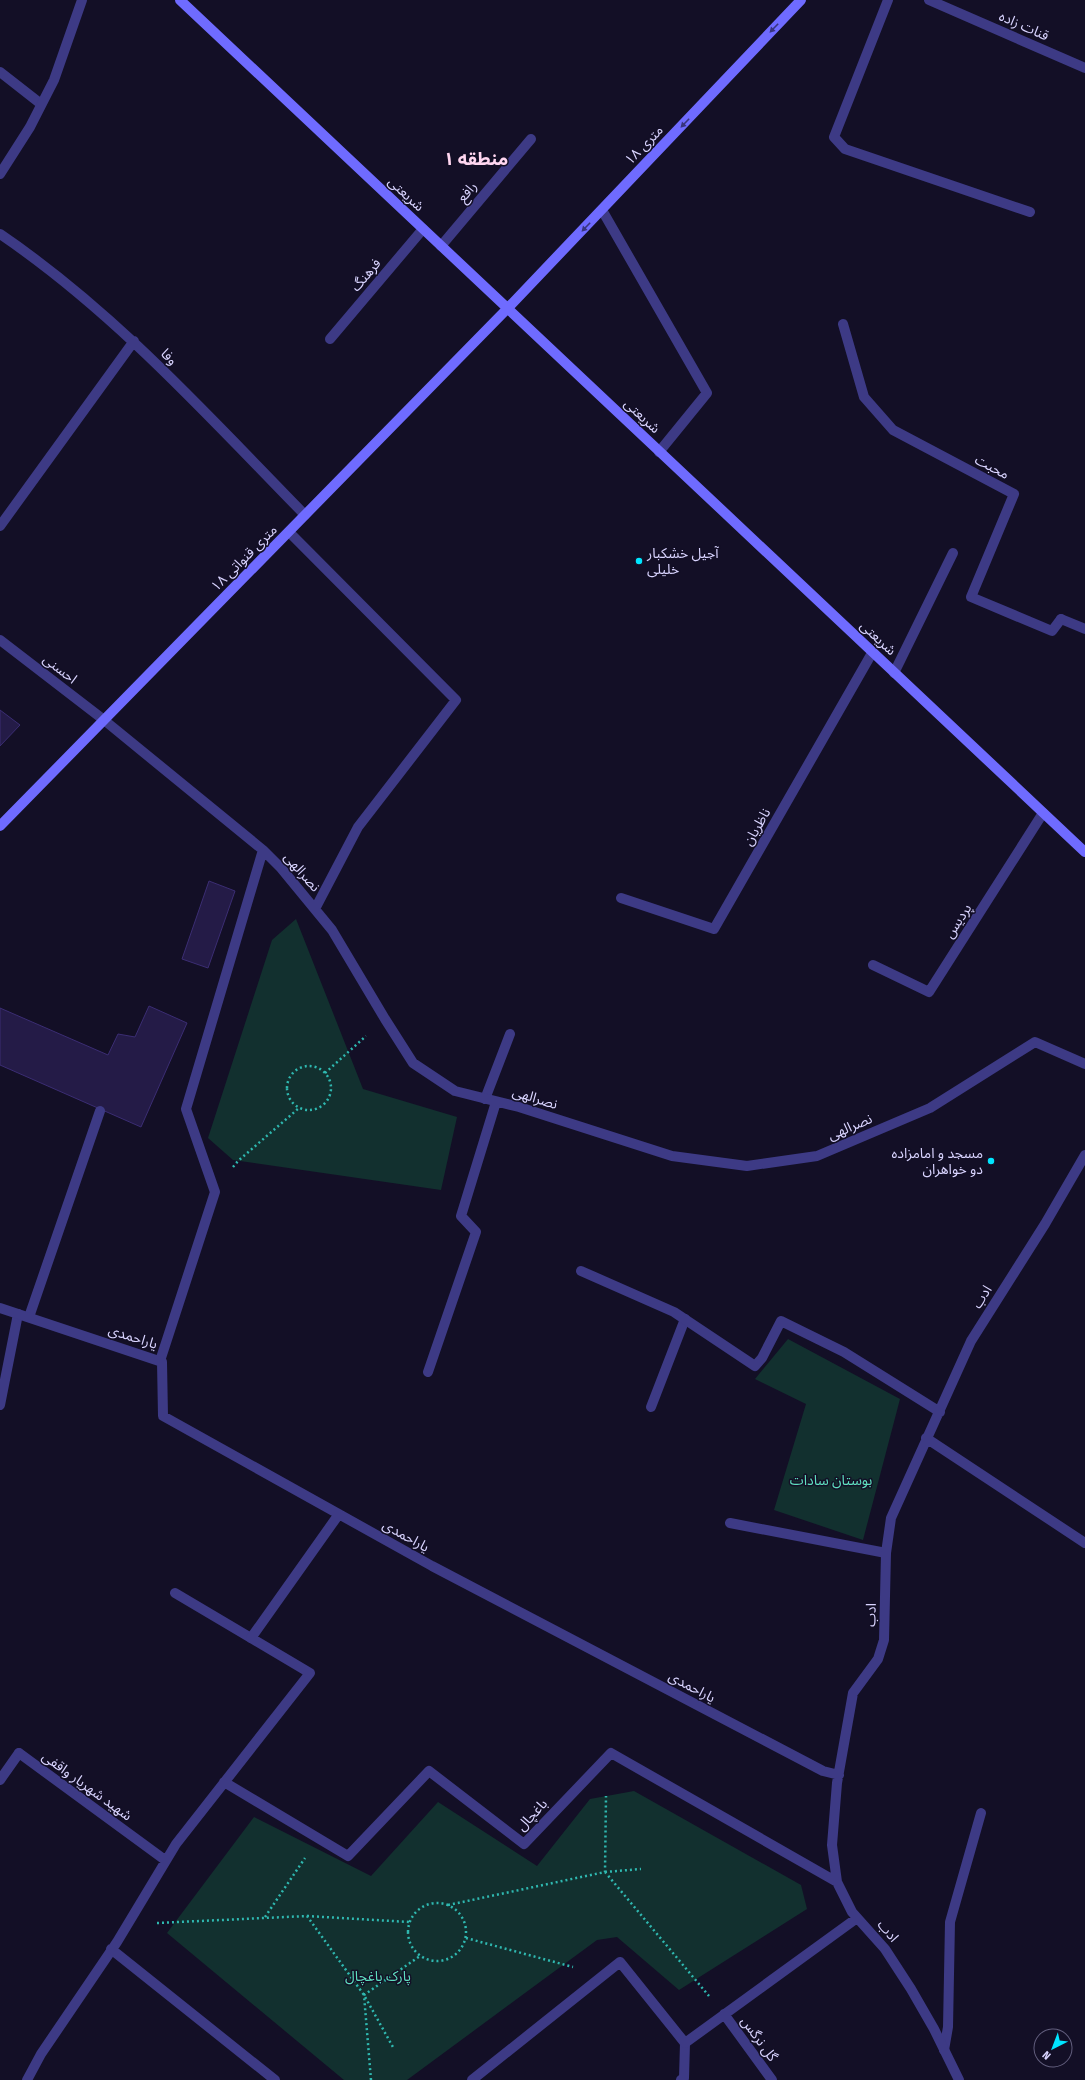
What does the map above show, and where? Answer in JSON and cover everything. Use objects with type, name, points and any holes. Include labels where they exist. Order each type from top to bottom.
[{"type":"street","points":[[0,174],[30,127],[54,80],[82,0]]},
{"type":"street","name":"شریعتی","points":[[180,0],[1085,852]]},
{"type":"street","name":"۱۸ متری","points":[[507,309],[801,0]]},
{"type":"street","points":[[888,0],[834,137],[845,149],[1030,212]]},
{"type":"street","name":"قنات زاده","points":[[929,0],[1085,68]]},
{"type":"street","points":[[0,72],[41,104]]},
{"type":"street","name":"رافع","points":[[441,246],[531,139]]},
{"type":"street","points":[[602,210],[707,393],[659,452]]},
{"type":"street","name":"فرهنگ","points":[[330,339],[423,229]]},
{"type":"street","name":"وفا","points":[[0,234],[26,251],[134,341],[305,515]]},
{"type":"street","name":"۱۸ متری قنواتی","points":[[0,826],[507,309]]},
{"type":"street","name":"محبت","points":[[843,324],[864,397],[893,430],[1014,494],[971,598],[1052,631],[1061,619],[1085,629]]},
{"type":"street","points":[[0,526],[134,341]]},
{"type":"street","points":[[289,532],[456,700],[358,827],[315,909]]},
{"type":"street","points":[[894,673],[953,554]]},
{"type":"street","name":"احسنی","points":[[0,640],[104,720]]},
{"type":"street","name":"ناظریان","points":[[621,898],[714,929],[872,653]]},
{"type":"street","name":"نصرالهی","points":[[104,720],[263,850],[281,868],[332,930],[413,1063],[454,1091],[519,1107],[672,1156],[748,1166],[817,1156],[930,1108],[1035,1042],[1085,1064]]},
{"type":"street","name":"پردیس","points":[[873,965],[930,992],[1043,813]]},
{"type":"street","points":[[160,1361],[215,1192],[186,1109],[263,850]]},
{"type":"street","points":[[485,1099],[510,1034]]},
{"type":"street","points":[[428,1372],[476,1232],[461,1216],[496,1102]]},
{"type":"street","points":[[29,1317],[100,1111]]},
{"type":"street","name":"ادب","points":[[959,2080],[926,2016],[885,1949],[857,1918],[837,1882],[832,1845],[839,1775],[853,1693],[878,1659],[884,1640],[886,1553],[890,1518],[926,1438],[940,1412],[971,1341],[1045,1224],[1085,1155]]},
{"type":"street","points":[[581,1271],[674,1312],[754,1366],[762,1358],[781,1321],[844,1352],[940,1412]]},
{"type":"street","name":"یاراحمدی","points":[[0,1308],[162,1362],[163,1416],[432,1566],[823,1771],[839,1775]]},
{"type":"street","points":[[0,1406],[18,1314]]},
{"type":"street","points":[[651,1407],[685,1319]]},
{"type":"street","points":[[926,1438],[1085,1543]]},
{"type":"street","points":[[251,1638],[339,1514]]},
{"type":"street","points":[[730,1523],[886,1553]]},
{"type":"street","points":[[27,2080],[41,2054],[112,1950],[176,1844],[310,1673],[175,1594]]},
{"type":"street","name":"شهید شهریار واقفی","points":[[0,1780],[19,1753],[165,1860]]},
{"type":"street","points":[[606,1757],[611,1753],[837,1882]]},
{"type":"street","name":"باغچال","points":[[224,1782],[348,1856],[429,1771],[524,1844],[606,1757]]},
{"type":"street","points":[[944,2050],[948,2027],[950,1922],[981,1813]]},
{"type":"street","points":[[684,2043],[857,1918]]},
{"type":"street","points":[[112,1950],[275,2080]]},
{"type":"street","points":[[472,2080],[620,1962],[684,2043],[684,2078],[681,2080]]},
{"type":"street","name":"گل نرگس","points":[[724,2014],[772,2080]]},
{"type":"path","points":[[325,1073],[385,1019]]},
{"type":"path","points":[[304,1066],[319,1068],[325,1073],[332,1086],[331,1092],[324,1105],[312,1111],[299,1108],[292,1103],[287,1089],[291,1075],[304,1066]]},
{"type":"path","points":[[215,1192],[238,1160],[299,1108]]},
{"type":"path","points":[[606,1757],[605,1872],[724,2014]]},
{"type":"path","points":[[265,1918],[318,1838]]},
{"type":"path","points":[[448,1905],[605,1872],[641,1869]]},
{"type":"path","points":[[439,1902],[448,1905],[457,1911],[463,1918],[466,1928],[466,1938],[458,1952],[446,1960],[437,1962],[420,1956],[412,1949],[408,1941],[409,1922],[413,1913],[428,1903],[439,1902]]},
{"type":"path","points":[[307,1916],[364,1995],[394,2049]]},
{"type":"path","points":[[127,1924],[307,1916],[409,1922]]},
{"type":"path","points":[[466,1938],[604,1975]]},
{"type":"path","points":[[364,1995],[420,1956]]},
{"type":"path","points":[[364,1995],[371,2080]]},
{"type":"green space","points":[[296,919],[363,1089],[457,1117],[441,1190],[233,1160],[208,1138],[272,940]]},
{"type":"green space","name":"بوستان سادات","points":[[788,1339],[900,1399],[863,1540],[774,1510],[806,1404],[755,1379]]},
{"type":"green space","name":"پارک باغچال","points":[[634,1791],[801,1885],[807,1909],[679,1990],[617,1937],[597,1940],[407,2080],[344,2080],[167,1933],[254,1817],[371,1876],[438,1802],[537,1866],[590,1799]]},
{"type":"building","points":[[0,710],[20,725],[0,746]]},
{"type":"building","points":[[209,881],[235,891],[208,968],[182,959]]},
{"type":"building","points":[[149,1006],[187,1023],[141,1127],[0,1065],[0,1008],[108,1055],[118,1034],[135,1037]]},
{"type":"place","name":"آجیل خشکبار خلیلی","points":[[639,561]]},
{"type":"place","name":"مسجد و امامزاده دو خواهران","points":[[991,1161]]},
{"type":"district","name":"منطقه ۱","points":[[476,159]]}]
